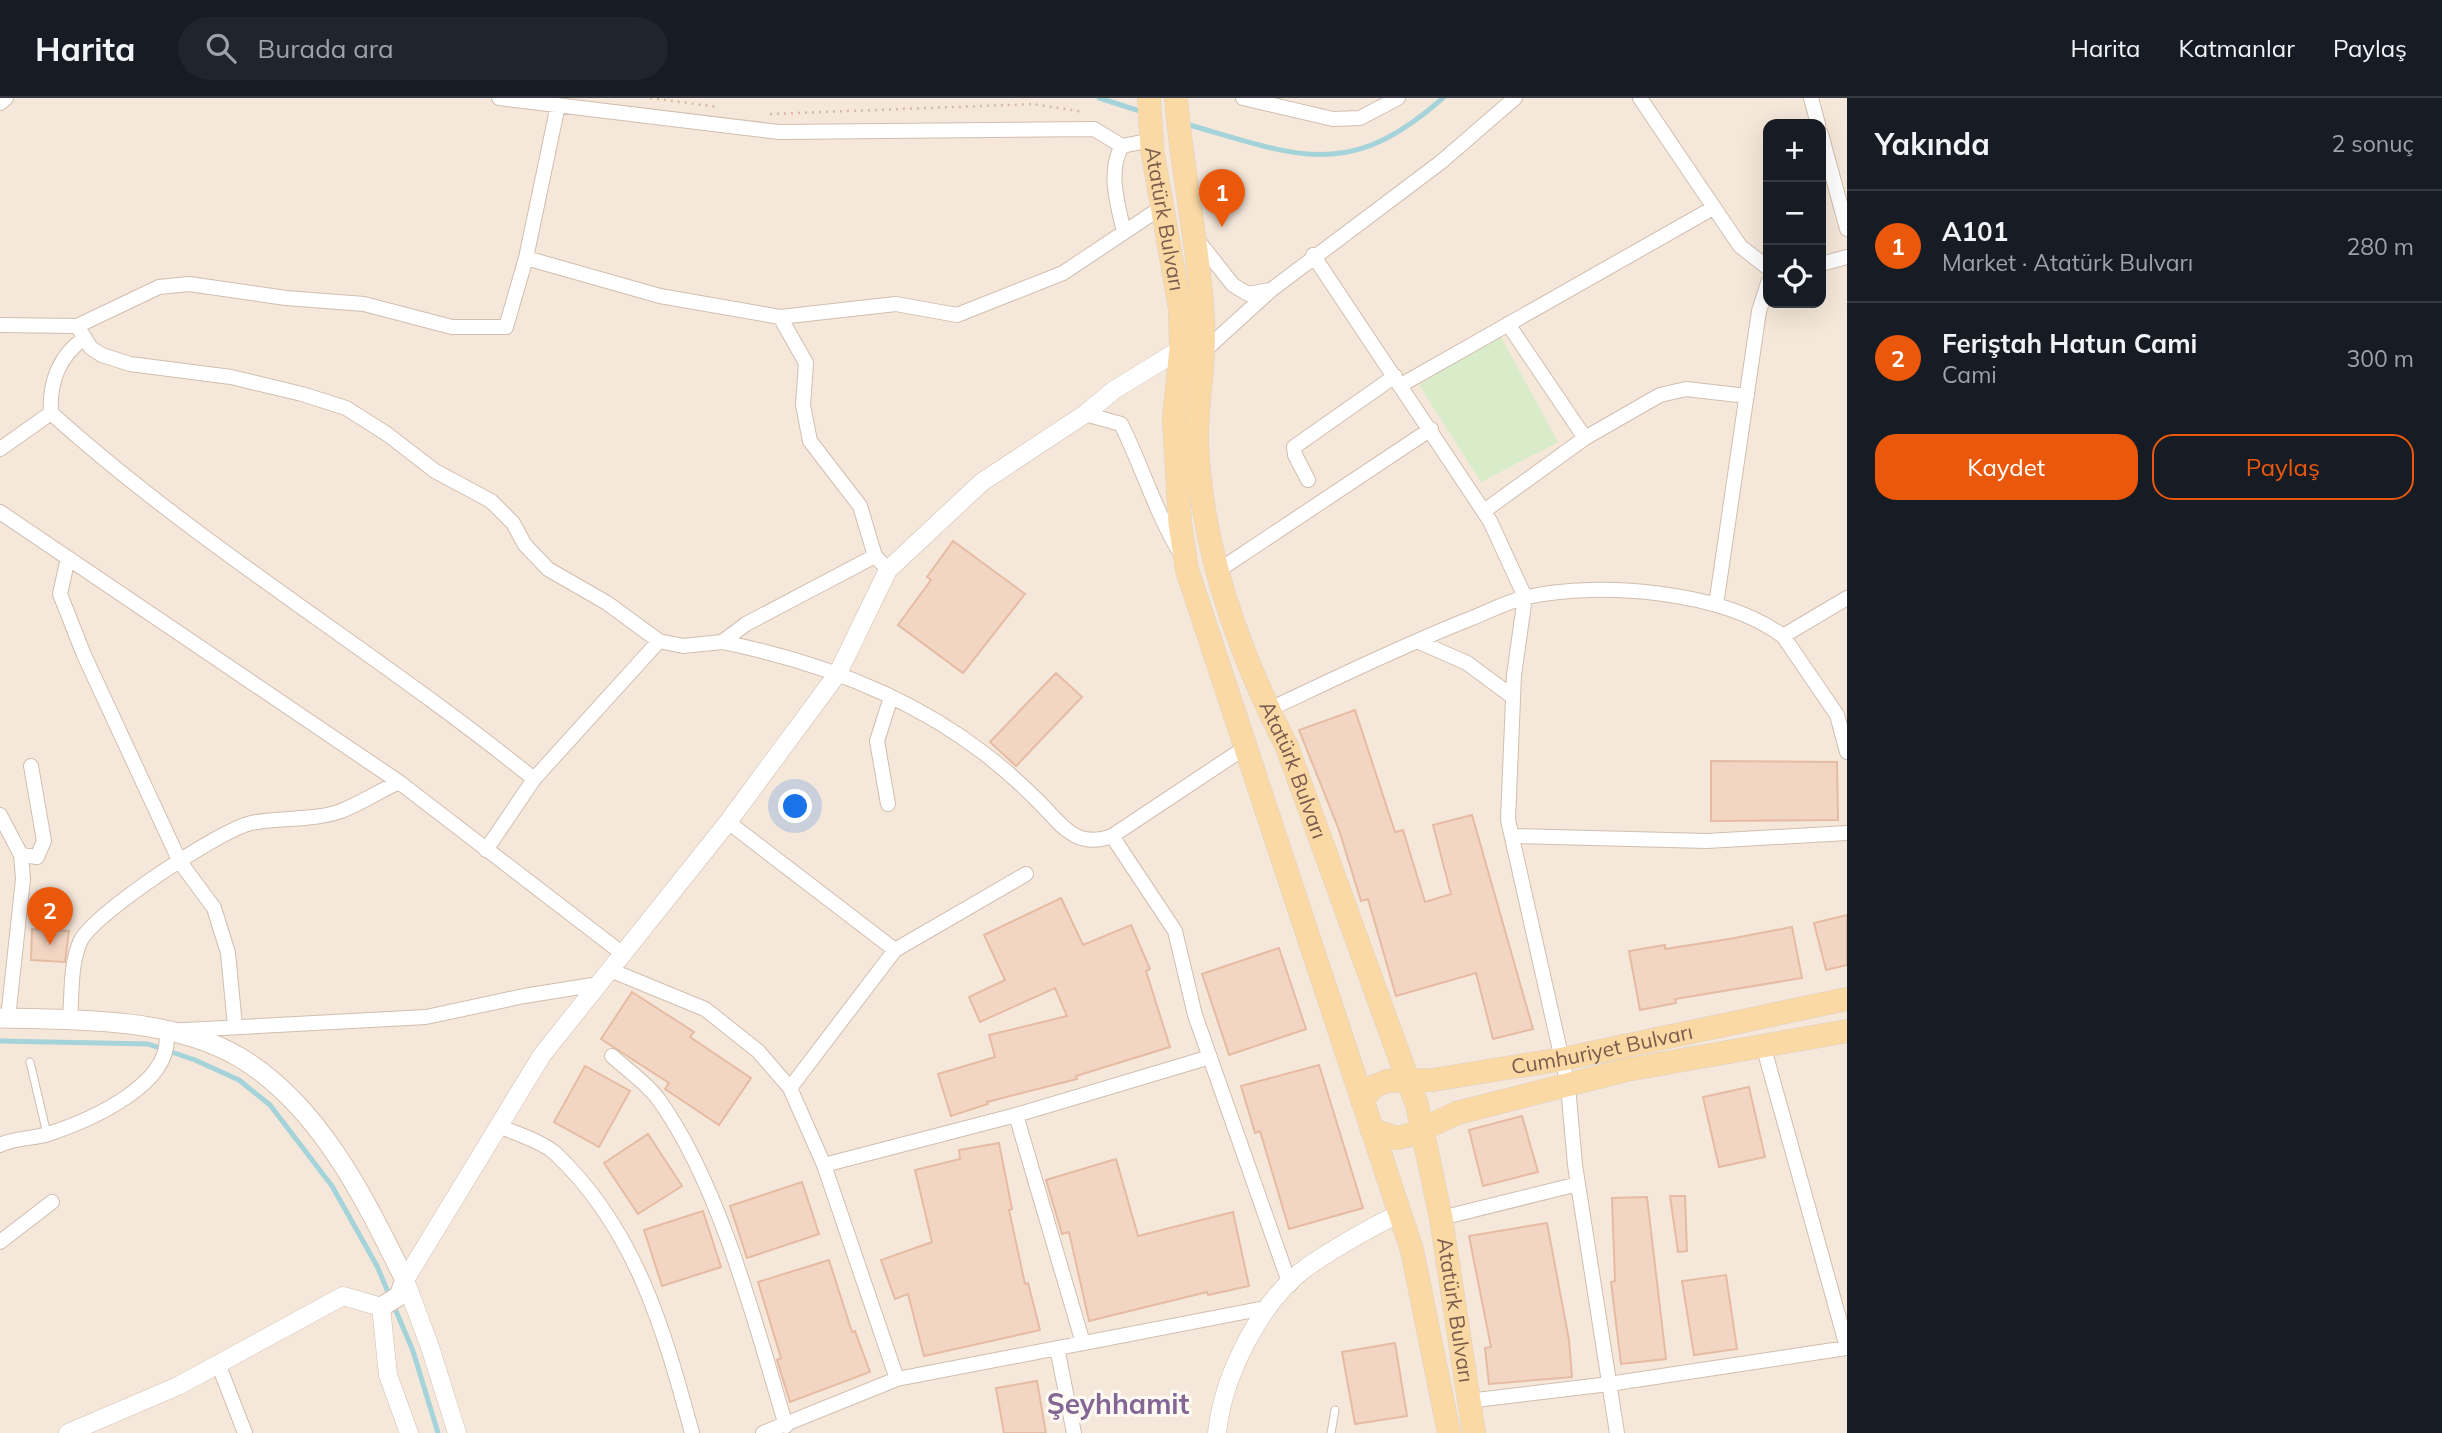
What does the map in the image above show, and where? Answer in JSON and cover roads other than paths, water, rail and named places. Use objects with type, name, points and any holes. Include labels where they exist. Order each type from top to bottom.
[{"type":"main road","name":"Atatürk Bulvarı","points":[[1149,98],[1152,145],[1162,207],[1180,308],[1193,350],[1174,419],[1185,561],[1412,1250],[1449,1433]]},
{"type":"main road","name":"Atatürk Bulvarı","points":[[1176,98],[1180,149],[1194,235],[1193,350],[1197,441],[1204,508],[1216,572],[1268,710],[1287,747],[1410,1080],[1441,1218],[1474,1433]]},
{"type":"main road","name":"Cumhuriyet Bulvarı","points":[[1362,1100],[1379,1083],[1432,1080],[1563,1059],[1847,999]]},
{"type":"main road","points":[[4,1018],[70,1019],[167,1035],[238,1056],[276,1083],[319,1130],[380,1230],[402,1288],[381,1307]]},
{"type":"main road","name":"Cumhuriyet Bulvarı","points":[[1372,1129],[1397,1138],[1423,1131],[1457,1113],[1626,1070],[1847,1031]]},
{"type":"street","points":[[0,103],[6,98]]},
{"type":"street","points":[[499,98],[779,132],[1094,129],[1122,146],[1152,145]]},
{"type":"street","points":[[1243,98],[1333,119],[1360,118],[1398,98]]},
{"type":"street","points":[[457,1433],[430,1347],[402,1288],[542,1055],[728,822],[838,673],[888,570],[982,482],[1085,414],[1114,390],[1193,350],[1441,162],[1515,98]]},
{"type":"street","points":[[1640,98],[1740,246],[1763,264]]},
{"type":"street","points":[[1811,98],[1817,119]]},
{"type":"street","points":[[534,779],[451,712],[106,462],[51,413],[50,397],[57,372],[81,332],[159,287],[189,284],[286,298],[364,304],[452,327],[506,327],[526,258],[558,105]]},
{"type":"street","points":[[1122,146],[1116,157],[1115,193],[1124,232]]},
{"type":"street","points":[[1826,152],[1847,229]]},
{"type":"street","points":[[526,258],[660,296],[780,317],[896,304],[957,315],[1063,273],[1162,207]]},
{"type":"street","points":[[1308,480],[1295,455],[1294,447],[1398,380],[1508,324],[1713,208]]},
{"type":"street","points":[[1194,235],[1233,285],[1248,294],[1271,290]]},
{"type":"street","points":[[1314,256],[1484,511],[1525,597],[1513,697],[1508,820],[1568,1086],[1578,1184],[1617,1433]]},
{"type":"street","points":[[1826,263],[1847,257]]},
{"type":"street","points":[[1716,605],[1763,299]]},
{"type":"street","points":[[780,317],[806,363],[803,405],[810,441],[860,506],[875,556],[888,570]]},
{"type":"street","points":[[1508,324],[1586,438]]},
{"type":"street","points":[[0,325],[81,332]]},
{"type":"street","points":[[81,332],[91,348],[102,355],[130,364],[230,377],[302,394],[346,408],[387,434],[435,471],[491,501],[513,523],[525,545],[548,569],[607,603],[659,641],[683,646],[722,642],[787,655],[838,673],[891,697],[923,713],[985,754],[1038,801],[1064,830],[1085,840],[1097,842],[1112,836],[1246,747]]},
{"type":"street","points":[[1484,511],[1586,438],[1660,395],[1675,390],[1747,396]]},
{"type":"street","points":[[0,449],[51,413]]},
{"type":"street","points":[[1085,414],[1121,424],[1137,456],[1161,522],[1185,561]]},
{"type":"street","points":[[1216,572],[1431,429]]},
{"type":"street","points":[[0,512],[399,782],[623,954]]},
{"type":"street","points":[[722,642],[746,624],[875,556]]},
{"type":"street","points":[[68,558],[60,594],[84,655],[180,862],[214,908],[228,953],[235,1026]]},
{"type":"street","points":[[1268,710],[1417,640],[1525,597],[1583,592],[1629,593],[1716,605],[1761,620],[1783,636],[1837,715],[1847,752]]},
{"type":"street","points":[[1783,636],[1847,598]]},
{"type":"street","points":[[1417,640],[1467,663],[1513,697]]},
{"type":"street","points":[[486,850],[534,779],[659,641]]},
{"type":"street","points":[[888,804],[877,741],[891,697]]},
{"type":"street","points":[[21,855],[37,857],[44,841],[32,766]]},
{"type":"street","points":[[70,1019],[75,958],[82,939],[96,921],[180,862],[250,824],[340,811],[399,782]]},
{"type":"street","points":[[0,815],[21,855],[23,879],[7,953],[4,1018]]},
{"type":"street","points":[[728,822],[895,950]]},
{"type":"street","points":[[1512,836],[1707,841],[1847,833]]},
{"type":"street","points":[[1112,836],[1175,931],[1195,1015],[1290,1285]]},
{"type":"street","points":[[790,1088],[895,950],[1026,874]]},
{"type":"street","points":[[0,1145],[47,1134],[96,1114],[135,1091],[144,1085],[161,1063],[167,1035],[235,1026],[426,1017],[604,977],[705,1009],[758,1051],[790,1088],[824,1166],[897,1379]]},
{"type":"street","points":[[1468,1401],[1609,1384],[1846,1339],[1763,1045]]},
{"type":"street","points":[[612,1056],[658,1098],[684,1141],[721,1223],[786,1426]]},
{"type":"street","points":[[824,1166],[1016,1115],[1210,1057]]},
{"type":"street","points":[[1016,1115],[1083,1343]]},
{"type":"street","points":[[499,1126],[554,1152],[614,1222],[663,1326],[692,1433]]},
{"type":"street","points":[[1441,1218],[1578,1184]]},
{"type":"street","points":[[0,1242],[52,1202]]},
{"type":"street","points":[[1217,1433],[1219,1413],[1238,1353],[1270,1307],[1305,1269],[1400,1213]]},
{"type":"street","points":[[68,1433],[219,1366],[343,1296],[381,1307],[388,1375],[409,1433]]},
{"type":"street","points":[[763,1433],[786,1426],[897,1379],[1270,1307]]},
{"type":"street","points":[[1056,1348],[1074,1433]]},
{"type":"street","points":[[219,1366],[245,1433]]},
{"type":"lane","points":[[30,1062],[47,1134]]},
{"type":"lane","points":[[1331,1433],[1335,1410]]},
{"type":"waterway","points":[[1099,98],[1143,112]]},
{"type":"waterway","points":[[1186,124],[1290,152],[1348,152],[1378,142],[1409,125],[1443,98]]},
{"type":"waterway","points":[[0,1041],[148,1044],[195,1060],[239,1080],[270,1105],[332,1186],[377,1266],[413,1351],[438,1433]]},
{"type":"place","name":"A101","points":[[1222,227]]},
{"type":"place","name":"Feriştah Hatun Cami","points":[[50,945]]},
{"type":"district","name":"Şeyhhamit","points":[[1118,1404]]}]
